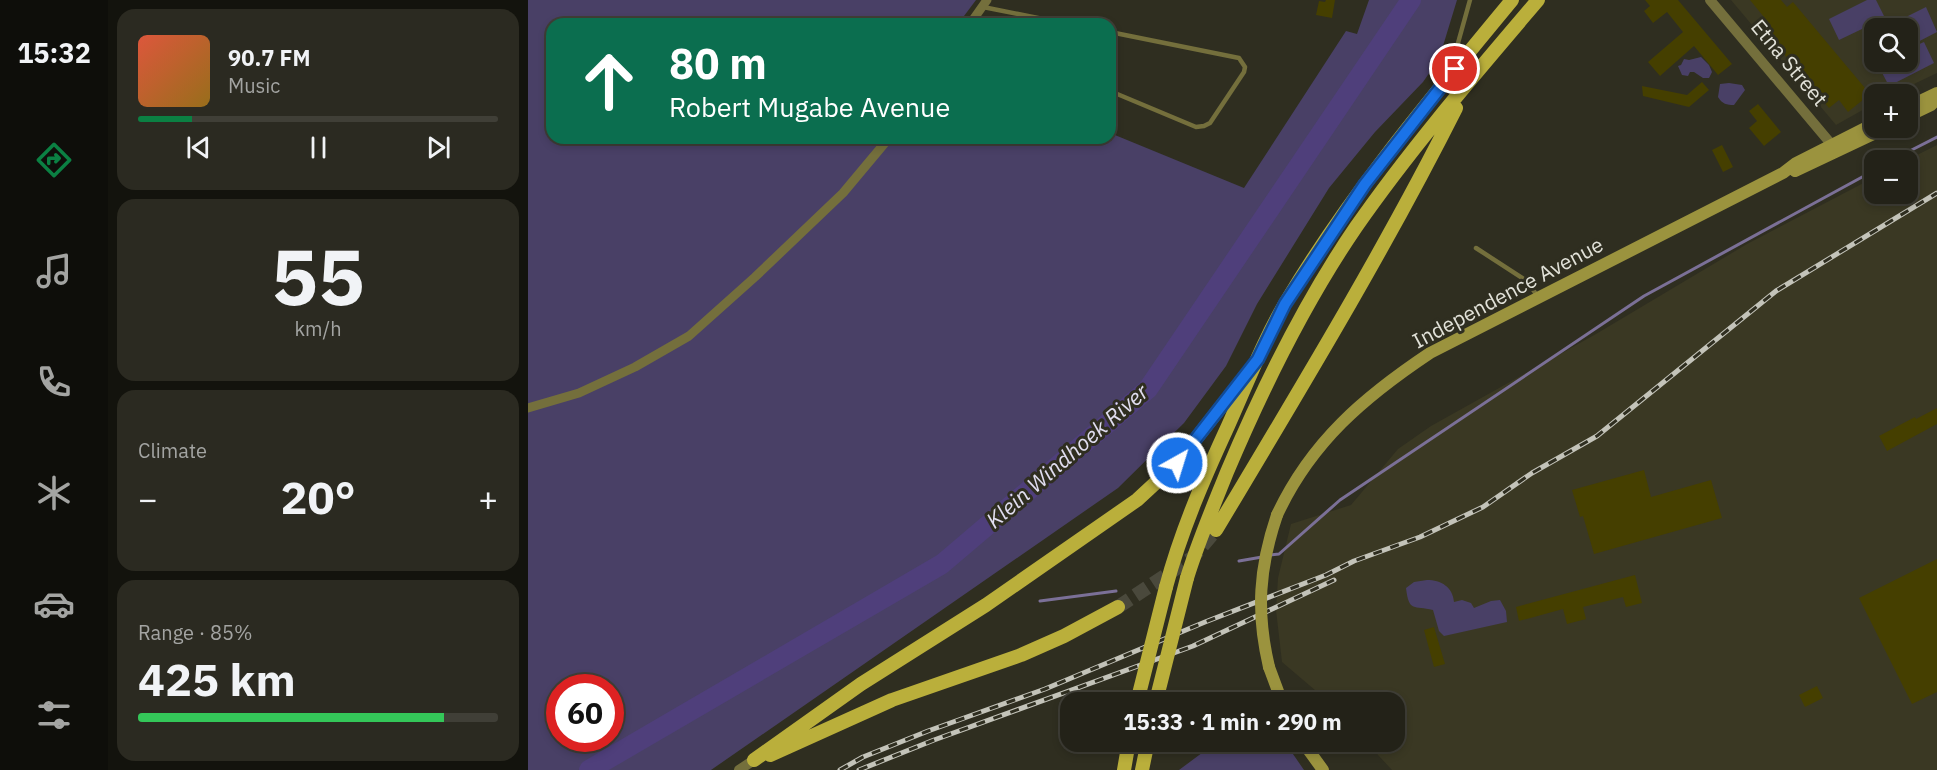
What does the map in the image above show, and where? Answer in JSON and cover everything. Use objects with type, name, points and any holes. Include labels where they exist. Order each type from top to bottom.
[{"type":"main road","points":[[1140,692],[1166,587],[1195,502],[1258,359],[1285,304],[1382,161],[1512,0]]},
{"type":"main road","points":[[1158,692],[1194,553],[1268,380],[1288,340],[1355,229],[1469,82],[1538,0]]},
{"type":"main road","points":[[1216,530],[1346,311],[1425,170],[1469,82]]},
{"type":"main road","points":[[1918,102],[1937,93]]},
{"type":"main road","points":[[1918,111],[1931,105],[1937,99]]},
{"type":"main road","name":"Independence Avenue","points":[[1278,692],[1269,667],[1260,611],[1265,558],[1277,515],[1295,479],[1335,429],[1392,379],[1430,353],[1783,173],[1800,170],[1864,130]]},
{"type":"main road","name":"Independence Avenue","points":[[1835,149],[1864,137]]},
{"type":"main road","points":[[754,760],[861,684],[986,605],[1137,500],[1177,463],[1258,359]]},
{"type":"main road","points":[[754,760],[777,752],[892,700],[1021,655],[1064,636],[1118,607]]},
{"type":"main road","points":[[1124,770],[1127,752]]},
{"type":"main road","points":[[1142,770],[1146,752]]},
{"type":"main road","points":[[1310,752],[1323,770]]},
{"type":"street","name":"Etna Street","points":[[1710,0],[1835,149]]},
{"type":"street","points":[[974,18],[984,3]]},
{"type":"street","points":[[528,408],[579,393],[635,367],[689,336],[843,193],[884,144]]},
{"type":"street","points":[[739,770],[754,760]]},
{"type":"lane","points":[[1438,91],[1458,43],[1470,0]]},
{"type":"lane","points":[[984,3],[1044,18]]},
{"type":"lane","points":[[1116,33],[1239,58],[1245,67],[1244,72],[1210,123],[1204,126],[1197,127],[1116,93]]},
{"type":"lane","points":[[1476,248],[1527,281],[1538,297]]},
{"type":"shaded area","points":[[528,0],[976,0],[962,18],[546,18],[546,144],[1116,144],[1116,135],[1244,188],[1346,31],[1357,34],[1369,0],[1457,0],[1439,59],[1423,82],[1375,132],[1329,188],[1257,304],[1226,366],[1184,423],[1118,488],[711,770],[528,770]]},
{"type":"shaded area","points":[[1731,0],[1937,0],[1937,73],[1914,84],[1864,84],[1864,109],[1836,125]]},
{"type":"shaded area","points":[[1867,0],[1876,0],[1885,18],[1864,18],[1864,28],[1839,40],[1829,19]]},
{"type":"shaded area","points":[[1926,7],[1937,32],[1918,42],[1918,18],[1904,18]]},
{"type":"shaded area","points":[[1924,42],[1934,63],[1918,71],[1918,45]]},
{"type":"shaded area","points":[[1701,57],[1712,72],[1709,78],[1703,78],[1694,72],[1690,72],[1688,76],[1682,75],[1678,66],[1684,59]]},
{"type":"shaded area","points":[[1882,72],[1916,72],[1893,84],[1888,84]]},
{"type":"shaded area","points":[[1720,84],[1742,85],[1745,90],[1734,105],[1725,104],[1718,97]]},
{"type":"shaded area","points":[[1937,145],[1937,770],[1392,770],[1375,752],[1405,752],[1405,692],[1317,692],[1282,662],[1276,610],[1278,578],[1291,524],[1351,505],[1398,449],[1431,426],[1596,334],[1747,244],[1864,183],[1864,204],[1918,204],[1918,154]]},
{"type":"shaded area","points":[[1437,581],[1449,588],[1454,602],[1462,600],[1471,603],[1474,608],[1500,600],[1506,611],[1507,622],[1444,636],[1439,631],[1433,610],[1411,605],[1409,601],[1406,588],[1414,582]]},
{"type":"shaded area","points":[[1203,752],[1292,752],[1304,770],[1179,770]]},
{"type":"building","points":[[1335,0],[1332,18],[1316,15],[1319,1],[1325,2]]},
{"type":"building","points":[[1645,0],[1678,0],[1732,64],[1718,75],[1694,46],[1660,76],[1648,62],[1683,32],[1667,12],[1653,23],[1644,11],[1650,6]]},
{"type":"building","points":[[1750,0],[1781,0],[1787,7],[1793,2],[1864,87],[1864,99],[1848,112],[1839,100],[1829,108],[1762,28],[1768,22]]},
{"type":"building","points":[[1702,82],[1709,90],[1689,107],[1643,96],[1642,86],[1687,95]]},
{"type":"building","points":[[1758,104],[1781,132],[1764,146],[1749,128],[1757,121],[1749,111]]},
{"type":"building","points":[[1722,145],[1733,167],[1723,172],[1712,150]]},
{"type":"building","points":[[1937,408],[1937,424],[1887,451],[1879,436]]},
{"type":"building","points":[[1644,470],[1651,497],[1711,480],[1722,518],[1594,554],[1583,516],[1580,517],[1572,490]]},
{"type":"building","points":[[1937,559],[1937,692],[1912,704],[1859,598]]},
{"type":"building","points":[[1635,575],[1642,603],[1626,607],[1623,597],[1583,607],[1586,619],[1567,624],[1563,609],[1519,621],[1516,607]]},
{"type":"building","points":[[1434,627],[1445,664],[1434,667],[1424,630]]},
{"type":"building","points":[[1817,686],[1823,698],[1805,707],[1799,695]]},
{"type":"waterway","name":"Klein Windhoek River","points":[[589,770],[942,564],[1148,389],[1411,0]]},
{"type":"waterway","points":[[1912,150],[1937,137]]},
{"type":"waterway","points":[[1269,555],[1279,554],[1340,500],[1644,296],[1864,176]]},
{"type":"waterway","points":[[1239,561],[1262,557]]},
{"type":"waterway","points":[[1040,601],[1116,591]]},
{"type":"tunnel","points":[[1118,607],[1192,558],[1216,530]]},
{"type":"railway","points":[[840,770],[863,757],[1045,689],[1205,622],[1326,575],[1354,561],[1420,537],[1483,507],[1532,473],[1597,436],[1776,291],[1937,193]]},
{"type":"railway","points":[[859,770],[934,740],[1193,646],[1334,580]]},
{"type":"route","points":[[1177,463],[1258,359],[1285,304],[1365,184],[1455,69]]}]
